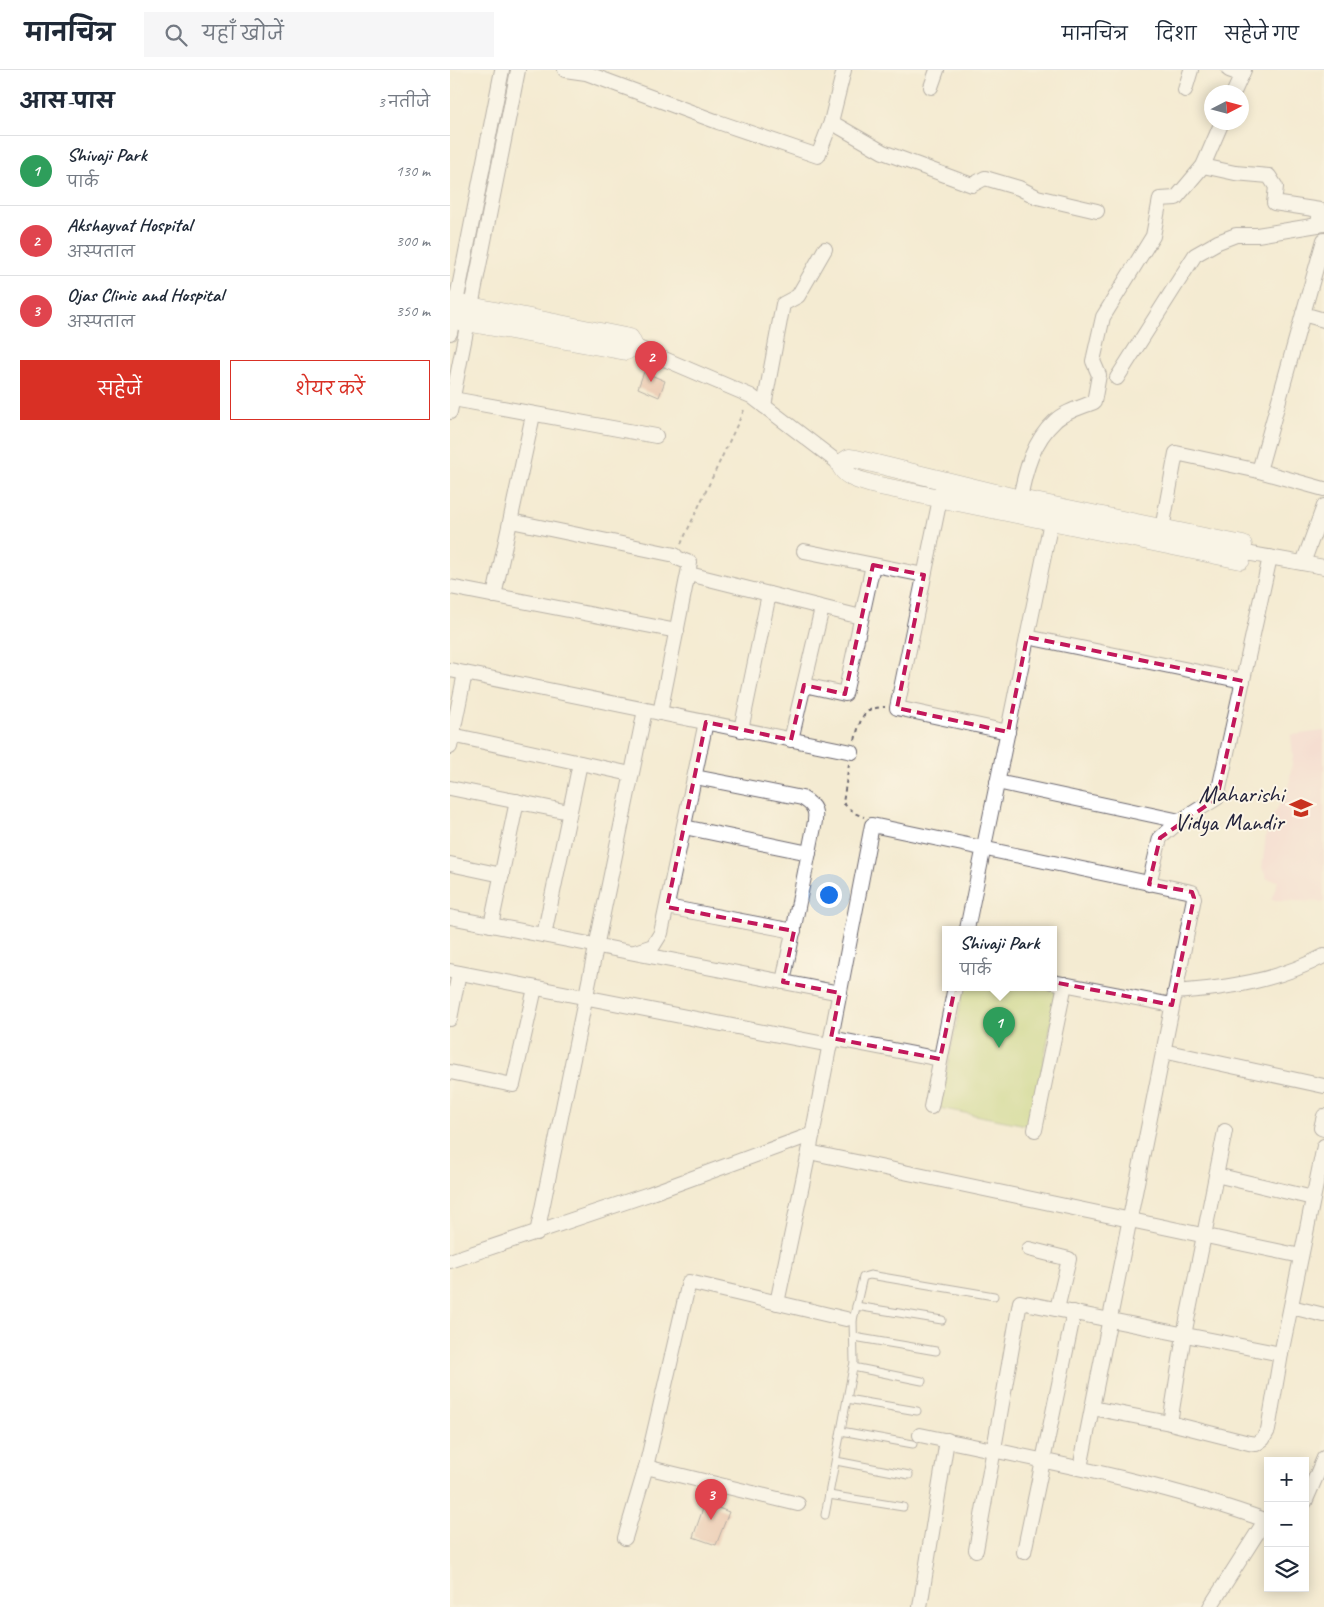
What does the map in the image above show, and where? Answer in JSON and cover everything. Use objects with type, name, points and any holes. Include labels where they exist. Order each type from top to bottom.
[{"type":"street","points":[[502,70],[457,315],[451,405],[533,415],[656,436]]},
{"type":"street","points":[[457,315],[518,70]]},
{"type":"street","points":[[567,70],[586,73],[718,122],[818,156],[831,122],[844,70]]},
{"type":"street","points":[[931,87],[937,70]]},
{"type":"street","points":[[1185,90],[1191,70]]},
{"type":"street","points":[[1235,85],[1238,72]]},
{"type":"street","points":[[831,122],[884,152],[972,185],[985,178],[1019,188],[1037,197],[1098,211]]},
{"type":"street","points":[[1020,499],[1026,468],[1040,439],[1056,420],[1094,402],[1099,375],[1093,361],[1103,317],[1153,236],[1160,199],[1176,198],[1203,166],[1219,130]]},
{"type":"street","points":[[1118,378],[1195,255],[1218,242],[1236,235],[1321,225],[1320,210],[1274,203],[1276,187],[1269,176],[1236,173],[1203,166]]},
{"type":"street","points":[[1259,471],[1324,240]]},
{"type":"street","points":[[764,406],[784,304],[798,296],[825,249]]},
{"type":"street","points":[[1303,314],[1324,320]]},
{"type":"street","points":[[457,315],[626,352],[634,346],[751,396],[840,464],[842,470],[851,476],[875,485],[940,499],[1162,530],[1243,553]]},
{"type":"street","points":[[494,596],[533,415]]},
{"type":"street","points":[[1162,530],[1176,453],[1259,471],[1324,489]]},
{"type":"street","points":[[840,464],[849,458],[856,459],[1020,499],[1052,514],[1243,553],[1270,556],[1324,567]]},
{"type":"street","points":[[944,481],[897,708],[1008,732]]},
{"type":"street","points":[[1303,563],[1324,506]]},
{"type":"street","points":[[968,926],[1052,514]]},
{"type":"street","points":[[511,521],[675,555],[690,563],[660,713]]},
{"type":"street","points":[[804,550],[924,575]]},
{"type":"street","points":[[1149,884],[1160,838],[1180,821],[1217,798],[1270,556]]},
{"type":"street","points":[[804,685],[845,694],[874,564]]},
{"type":"street","points":[[689,574],[861,617]]},
{"type":"street","points":[[450,587],[677,631]]},
{"type":"street","points":[[741,730],[769,594]]},
{"type":"street","points":[[791,740],[822,608]]},
{"type":"street","points":[[1027,637],[1243,681]]},
{"type":"street","points":[[450,670],[852,752]]},
{"type":"street","points":[[465,672],[451,741],[632,774]]},
{"type":"street","points":[[537,1233],[645,710]]},
{"type":"street","points":[[632,952],[648,949],[657,943],[667,906],[706,722]]},
{"type":"street","points":[[544,935],[580,763]]},
{"type":"street","points":[[695,777],[802,798],[812,804],[816,813],[783,982]]},
{"type":"street","points":[[997,782],[1180,821]]},
{"type":"street","points":[[450,788],[569,812]]},
{"type":"street","points":[[491,924],[517,801]]},
{"type":"street","points":[[777,1303],[813,1134],[872,825],[1192,892],[1194,898],[1080,1468]]},
{"type":"street","points":[[684,827],[809,853]]},
{"type":"street","points":[[450,864],[502,875]]},
{"type":"street","points":[[667,906],[794,931]]},
{"type":"street","points":[[450,916],[840,993]]},
{"type":"street","points":[[1035,1130],[1059,983],[1174,999],[1219,988],[1264,981],[1294,971],[1324,956]]},
{"type":"street","points":[[450,1019],[455,972],[585,998],[940,1060]]},
{"type":"street","points":[[450,1072],[513,1085],[535,988]]},
{"type":"street","points":[[931,1107],[954,991]]},
{"type":"street","points":[[1163,1051],[1324,1086]]},
{"type":"street","points":[[1324,1116],[1321,1128],[1324,1129]]},
{"type":"street","points":[[1170,1423],[1184,1335],[1225,1131]]},
{"type":"street","points":[[450,1261],[537,1233],[813,1134]]},
{"type":"street","points":[[1092,1408],[1170,1423],[1256,1444],[1263,1439],[1268,1430],[1290,1307],[1324,1146]]},
{"type":"street","points":[[809,1152],[1301,1256]]},
{"type":"street","points":[[1216,1175],[1313,1198]]},
{"type":"street","points":[[1028,1249],[1069,1259],[1056,1309]]},
{"type":"street","points":[[625,1538],[646,1467],[688,1282],[850,1319]]},
{"type":"street","points":[[976,1550],[1020,1302],[1110,1318],[1281,1354]]},
{"type":"street","points":[[1290,1307],[1324,1315]]},
{"type":"street","points":[[1024,1552],[1074,1312]]},
{"type":"street","points":[[917,1439],[947,1440],[1080,1468],[1228,1507],[1264,1520]]},
{"type":"street","points":[[920,1607],[947,1440]]},
{"type":"street","points":[[1309,1493],[1324,1458]]},
{"type":"street","points":[[646,1467],[798,1504]]},
{"type":"street","points":[[1210,1607],[1264,1524]]},
{"type":"lane","points":[[825,1514],[853,1367],[854,1337],[850,1319],[856,1306],[863,1277],[870,1275],[994,1296]]},
{"type":"lane","points":[[856,1306],[942,1320]]},
{"type":"lane","points":[[854,1337],[936,1351]]},
{"type":"lane","points":[[853,1367],[922,1381]]},
{"type":"lane","points":[[847,1399],[917,1411]]},
{"type":"lane","points":[[841,1431],[917,1439]]},
{"type":"lane","points":[[836,1461],[909,1475]]},
{"type":"lane","points":[[829,1495],[902,1507]]},
{"type":"path","points":[[675,555],[751,396]]},
{"type":"path","points":[[872,825],[868,818],[854,813],[843,803],[852,752],[864,714],[876,707],[897,708]]},
{"type":"highlighted area","points":[[873,565],[924,575],[897,708],[1008,732],[1027,637],[1243,681],[1217,798],[1160,838],[1149,884],[1192,892],[1194,898],[1172,1005],[960,964],[940,1059],[831,1038],[840,993],[783,982],[794,931],[667,907],[706,722],[791,740],[804,685],[845,694]]},
{"type":"shaded area","name":"Maharishi Vidya Mandir","points":[[1324,731],[1324,902],[1271,900],[1278,881],[1267,879],[1262,868],[1267,826],[1288,790],[1293,756],[1291,735]]},
{"type":"green space","points":[[1058,988],[1031,1126],[939,1108],[963,991],[1057,991]]},
{"type":"building","points":[[644,372],[665,381],[659,397],[638,388]]},
{"type":"building","points":[[705,1503],[729,1512],[716,1545],[693,1537]]},
{"type":"place","name":"Akshayvat Hospital","points":[[651,382]]},
{"type":"place","name":"Maharishi Vidya Mandir","points":[[1301,808]]},
{"type":"place","name":"Shivaji Park","points":[[999,1048]]},
{"type":"place","name":"Ojas Clinic and Hospital","points":[[711,1520]]}]
